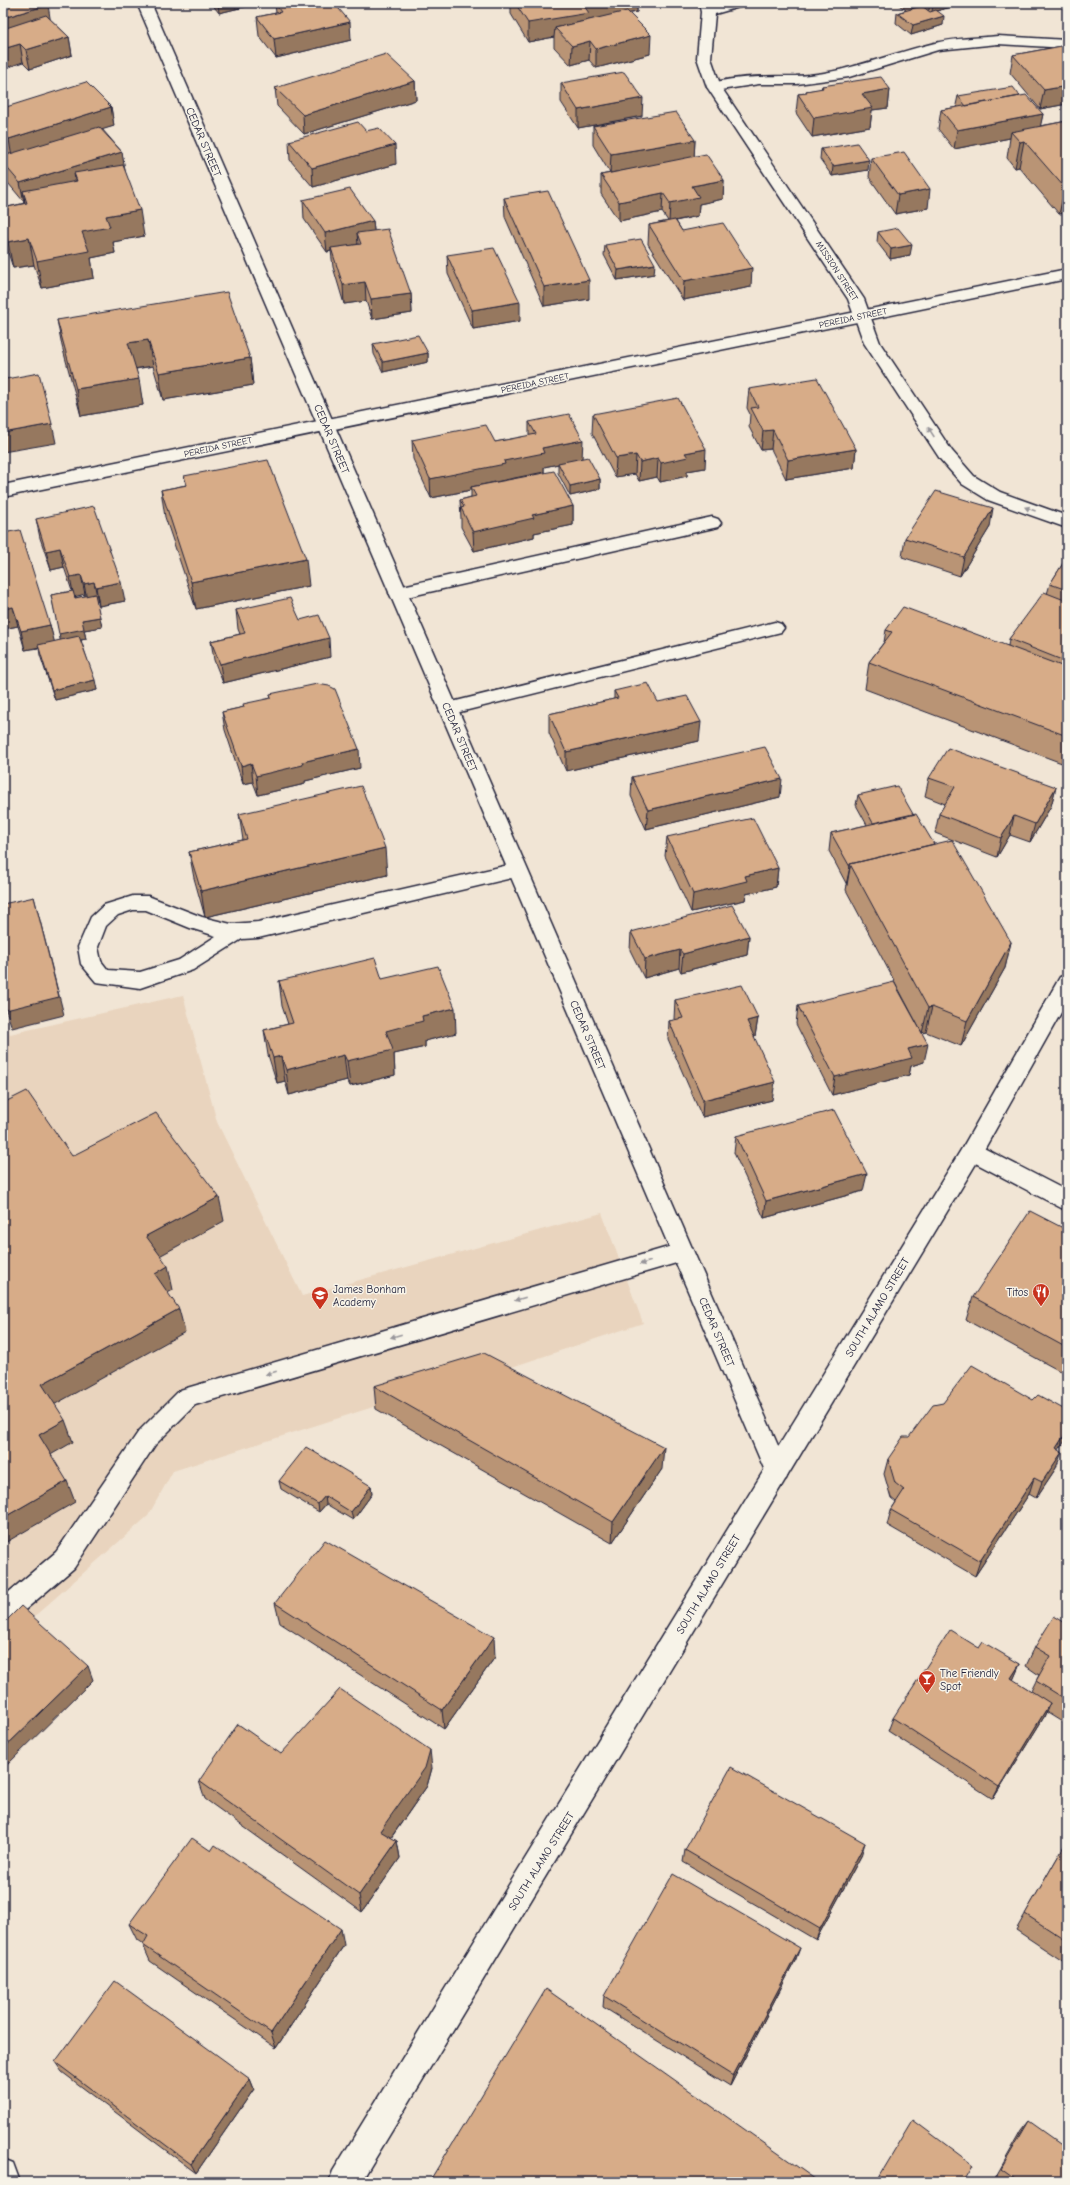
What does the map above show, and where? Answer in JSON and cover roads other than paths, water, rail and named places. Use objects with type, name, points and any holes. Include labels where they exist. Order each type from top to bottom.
[{"type":"street","name":"CEDAR STREET","points":[[144,3],[777,1471]]},
{"type":"street","points":[[707,7],[738,3]]},
{"type":"street","name":"MISSION STREET","points":[[707,7],[704,58],[714,86],[854,295],[863,316],[872,344],[946,455],[968,480],[994,496],[1067,522]]},
{"type":"street","name":"PEREIDA STREET","points":[[3,491],[1067,274]]},
{"type":"street","name":"SOUTH ALAMO STREET","points":[[344,2182],[972,1151],[1067,982]]},
{"type":"street","points":[[972,1151],[1067,1202]]},
{"type":"lane","points":[[714,86],[759,80],[797,80],[850,73],[937,46],[998,40],[1067,44]]},
{"type":"lane","points":[[398,593],[712,523]]},
{"type":"lane","points":[[448,709],[775,628]]},
{"type":"lane","points":[[240,932],[186,965],[140,980],[103,976],[90,964],[88,947],[98,922],[111,910],[133,903],[148,903],[198,923],[231,932],[240,932],[258,930],[517,870]]},
{"type":"lane","points":[[3,1613],[65,1560],[146,1438],[188,1397],[682,1252]]},
{"type":"lane","points":[[3,2173],[6,2182]]},
{"type":"place","name":"Titos","points":[[1041,1307]]},
{"type":"place","name":"James Bonham Academy","points":[[320,1310]]},
{"type":"place","name":"The Friendly Spot","points":[[927,1694]]}]
